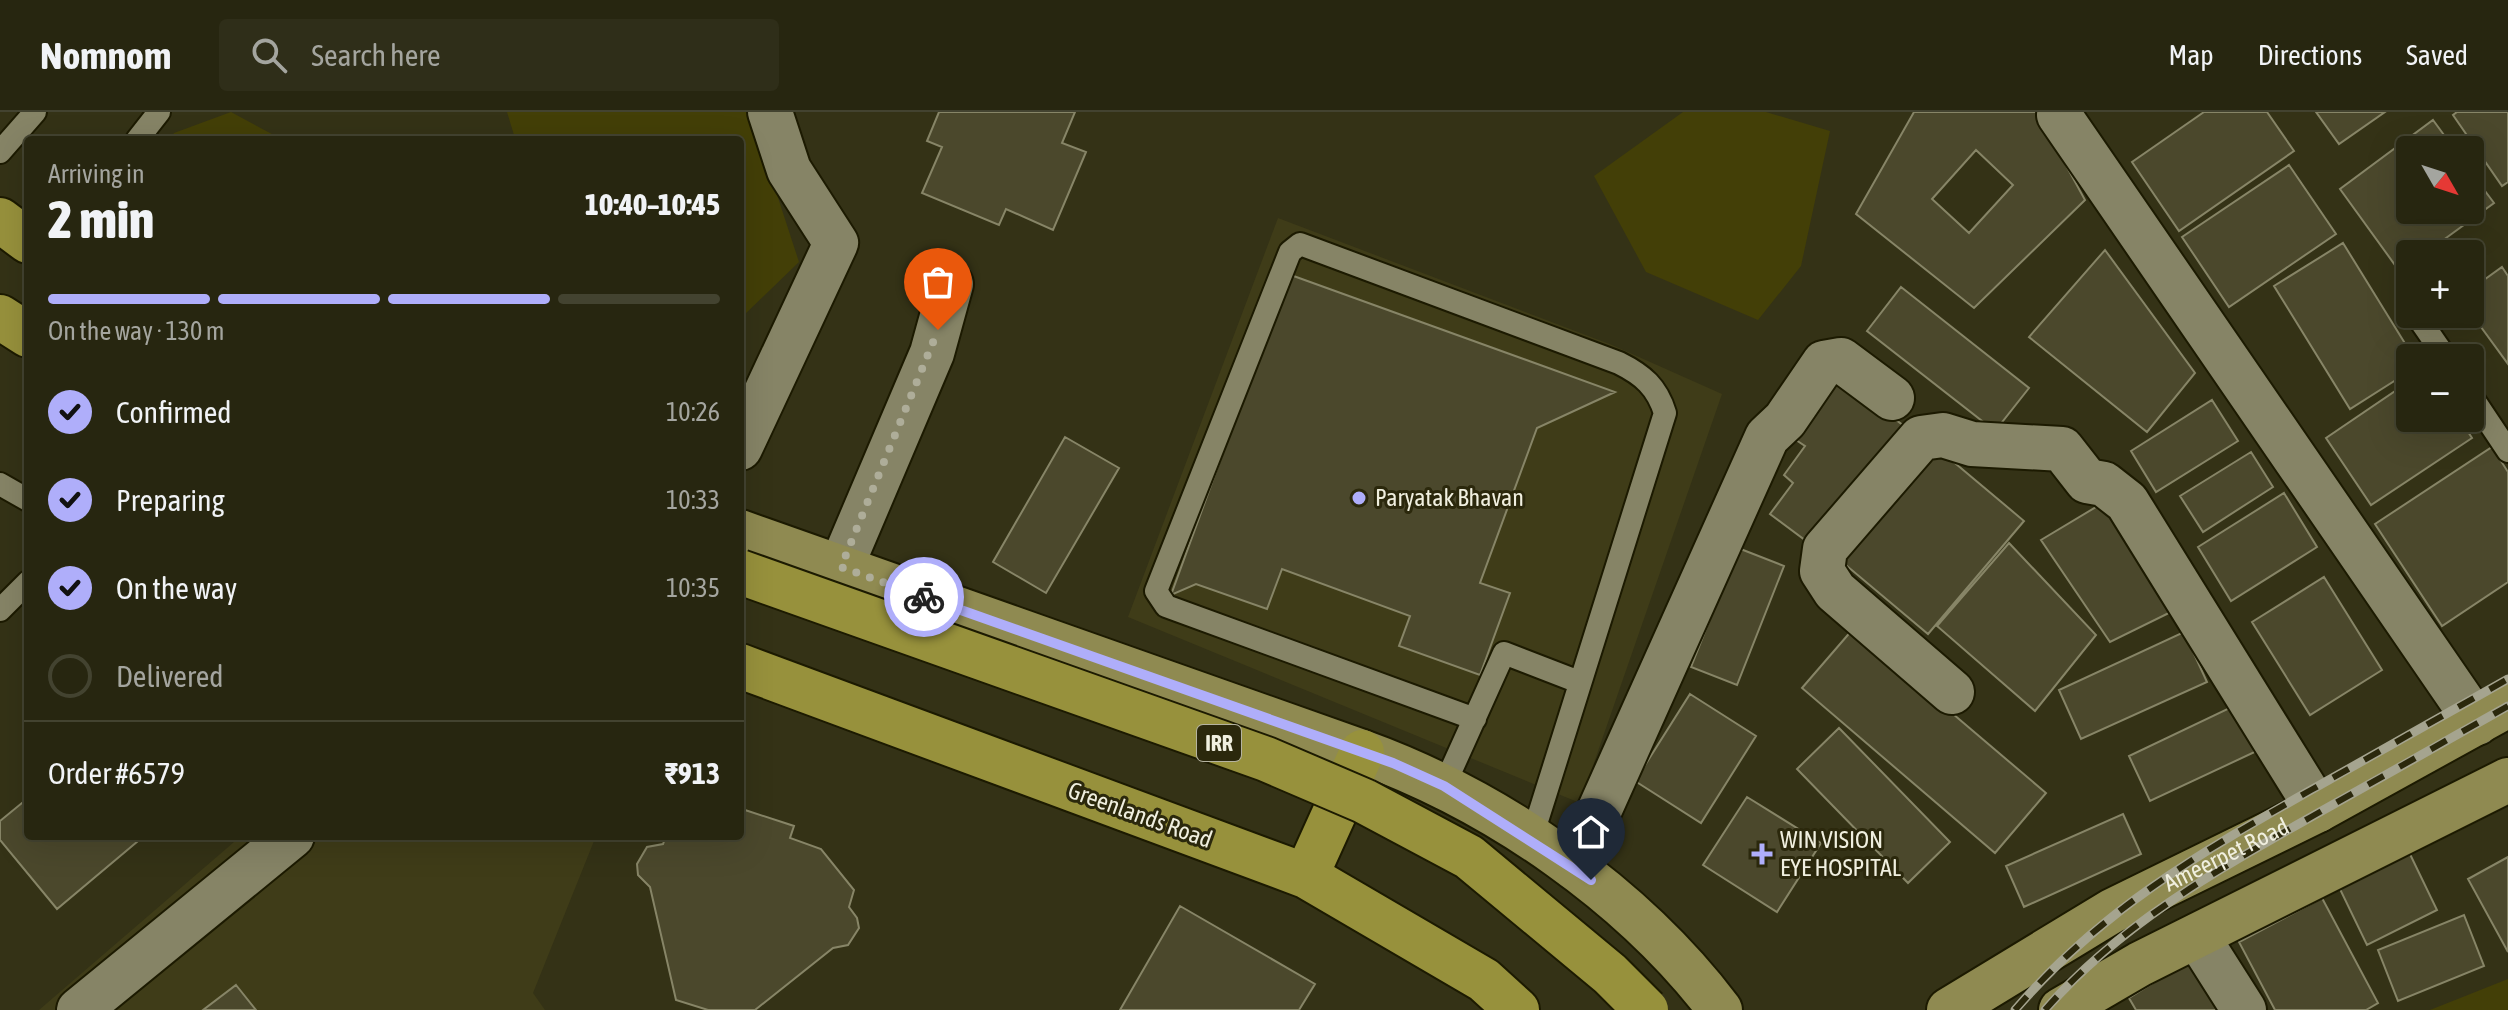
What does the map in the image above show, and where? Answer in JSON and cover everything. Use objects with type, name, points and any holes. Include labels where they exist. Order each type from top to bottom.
[{"type":"main road","points":[[0,220],[24,238]]},
{"type":"main road","points":[[0,317],[24,332]]},
{"type":"main road","name":"IRR","points":[[744,573],[1266,759],[1364,801],[1469,857],[1610,974],[1646,1010]]},
{"type":"main road","name":"Greenlands Road","points":[[744,667],[1306,876],[1484,980],[1517,1010]]},
{"type":"main road","points":[[1306,876],[1362,752]]},
{"type":"street","points":[[744,439],[836,243],[789,170],[770,112]]},
{"type":"street","points":[[2059,115],[2492,714]]},
{"type":"street","points":[[841,567],[932,353],[951,284]]},
{"type":"street","points":[[1574,867],[1767,437],[1785,420],[1824,363],[1841,360],[1892,398]]},
{"type":"street","points":[[1952,692],[1835,591],[1822,571],[1825,549],[1921,438],[1943,435],[1972,444],[2062,449],[2087,481],[2104,484],[2127,502],[2318,810]]},
{"type":"street","name":"IRR","points":[[744,533],[1362,752],[1444,786],[1574,867],[1647,928],[1693,974],[1720,1010]]},
{"type":"street","name":"Ameerpet Road","points":[[1949,1010],[2112,911],[2318,810],[2492,714]]},
{"type":"street","points":[[2061,1010],[2197,936],[2508,780]]},
{"type":"street","points":[[79,1010],[287,840]]},
{"type":"street","points":[[2197,936],[2244,1010]]},
{"type":"lane","points":[[0,152],[35,112]]},
{"type":"lane","points":[[140,136],[159,112]]},
{"type":"lane","points":[[1475,719],[1166,606],[1157,597],[1156,591],[1290,252],[1300,244],[1619,363],[1640,373],[1659,393],[1665,413],[1531,840]]},
{"type":"lane","points":[[2484,415],[2508,451]]},
{"type":"lane","points":[[0,484],[24,498]]},
{"type":"lane","points":[[0,610],[24,586]]},
{"type":"lane","points":[[1444,786],[1504,653],[1579,682]]},
{"type":"shaded area","points":[[231,112],[276,136],[172,136]]},
{"type":"shaded area","points":[[507,112],[750,112],[799,262],[744,315],[744,136],[514,135]]},
{"type":"shaded area","points":[[1683,112],[1766,112],[1830,131],[1801,266],[1758,320],[1646,272],[1594,176]]},
{"type":"shaded area","points":[[1278,218],[1612,345],[1722,394],[1580,803],[1128,617]]},
{"type":"shaded area","points":[[236,840],[594,840],[533,993],[545,1010],[39,1010]]},
{"type":"shaded area","points":[[2508,979],[2508,1010],[2430,1010]]},
{"type":"building","points":[[939,112],[1075,112],[1062,143],[1086,152],[1053,230],[1006,209],[999,225],[922,193],[942,147],[927,141]]},
{"type":"building","points":[[1914,112],[2037,112],[2085,200],[1974,308],[1856,214]],"holes":[[[1976,150],[2013,185],[1969,233],[1932,199]]]},
{"type":"building","points":[[2204,112],[2267,112],[2294,151],[2179,231],[2132,162]]},
{"type":"building","points":[[2316,112],[2385,112],[2339,144]]},
{"type":"building","points":[[2457,112],[2508,112],[2508,182],[2502,186],[2484,160],[2484,136],[2467,136],[2453,115]]},
{"type":"building","points":[[2433,120],[2445,136],[2411,136]]},
{"type":"building","points":[[2396,147],[2396,224],[2465,224],[2443,240],[2396,240],[2396,266],[2340,189]]},
{"type":"building","points":[[2289,165],[2336,234],[2229,307],[2182,237]]},
{"type":"building","points":[[2484,190],[2494,203],[2484,210]]},
{"type":"building","points":[[2343,243],[2405,344],[2396,344],[2396,380],[2350,409],[2274,286]]},
{"type":"building","points":[[2105,250],[2195,373],[2147,432],[2029,337]]},
{"type":"building","points":[[2502,267],[2508,276],[2508,364],[2482,328],[2484,280]]},
{"type":"building","name":"Paryatak Bhavan","points":[[1288,274],[1615,392],[1537,428],[1480,583],[1510,593],[1480,675],[1399,646],[1410,616],[1282,569],[1267,609],[1196,584],[1171,595]]},
{"type":"building","points":[[1901,287],[2029,388],[1995,431],[1867,331]]},
{"type":"building","points":[[1836,375],[1904,426],[1813,546],[1770,514],[1793,483],[1784,475],[1805,446],[1796,440]]},
{"type":"building","points":[[2396,390],[2396,432],[2468,432],[2472,438],[2371,505],[2326,438]]},
{"type":"building","points":[[2212,400],[2238,441],[2156,492],[2131,451]]},
{"type":"building","points":[[1065,437],[1119,468],[1046,593],[993,562]]},
{"type":"building","points":[[1931,443],[2024,521],[1928,634],[1835,556]]},
{"type":"building","points":[[2492,447],[2508,472],[2508,582],[2442,626],[2375,524]]},
{"type":"building","points":[[2251,452],[2273,487],[2203,532],[2180,496]]},
{"type":"building","points":[[2284,493],[2317,547],[2231,601],[2198,547]]},
{"type":"building","points":[[2111,498],[2179,608],[2110,642],[2041,540]]},
{"type":"building","points":[[2009,543],[2096,635],[2035,711],[1937,626]]},
{"type":"building","points":[[1738,548],[1784,566],[1737,685],[1691,667]]},
{"type":"building","points":[[2324,577],[2382,670],[2310,715],[2252,622]]},
{"type":"building","points":[[1853,629],[2046,793],[1995,853],[1802,688]]},
{"type":"building","points":[[2184,632],[2207,682],[2081,739],[2059,690]]},
{"type":"building","points":[[1690,694],[1756,736],[1701,823],[1635,781]]},
{"type":"building","points":[[2240,703],[2261,749],[2150,801],[2129,756]]},
{"type":"building","points":[[1839,728],[1950,842],[1908,883],[1797,769]]},
{"type":"building","name":"WIN VISION EYE HOSPITAL","points":[[1747,797],[1821,843],[1777,912],[1703,865]]},
{"type":"building","points":[[24,801],[24,840],[139,840],[57,909],[0,840],[0,821]]},
{"type":"building","points":[[745,810],[794,826],[790,838],[821,849],[854,890],[849,907],[857,918],[859,928],[848,945],[833,948],[755,1010],[708,1010],[676,1000],[650,887],[638,875],[637,864],[647,847],[663,844],[664,840],[744,840]]},
{"type":"building","points":[[2123,814],[2141,854],[2024,907],[2006,866]]},
{"type":"building","points":[[2408,850],[2437,910],[2367,945],[2338,885]]},
{"type":"building","points":[[2508,857],[2508,952],[2468,879]]},
{"type":"building","points":[[2322,898],[2378,1003],[2366,1010],[2275,1010],[2239,942]]},
{"type":"building","points":[[1180,906],[1315,984],[1299,1010],[1120,1010]]},
{"type":"building","points":[[2464,915],[2484,966],[2398,1001],[2378,950]]},
{"type":"building","points":[[2193,958],[2226,1010],[2136,1010],[2129,998]]},
{"type":"building","points":[[236,985],[256,1010],[203,1010]]},
{"type":"railway","points":[[2015,1010],[2082,942],[2190,861],[2508,679]]},
{"type":"railway","points":[[2045,1010],[2104,952],[2169,902],[2275,837],[2508,706]]},
{"type":"way so far","points":[[924,597],[841,567],[932,353],[938,330]]},
{"type":"place","name":"Paryatak Bhavan","points":[[1359,498]]},
{"type":"place","name":"WIN VISION EYE HOSPITAL","points":[[1762,854]]},
{"type":"route","points":[[924,597],[1393,763],[1444,786],[1591,880]]}]
